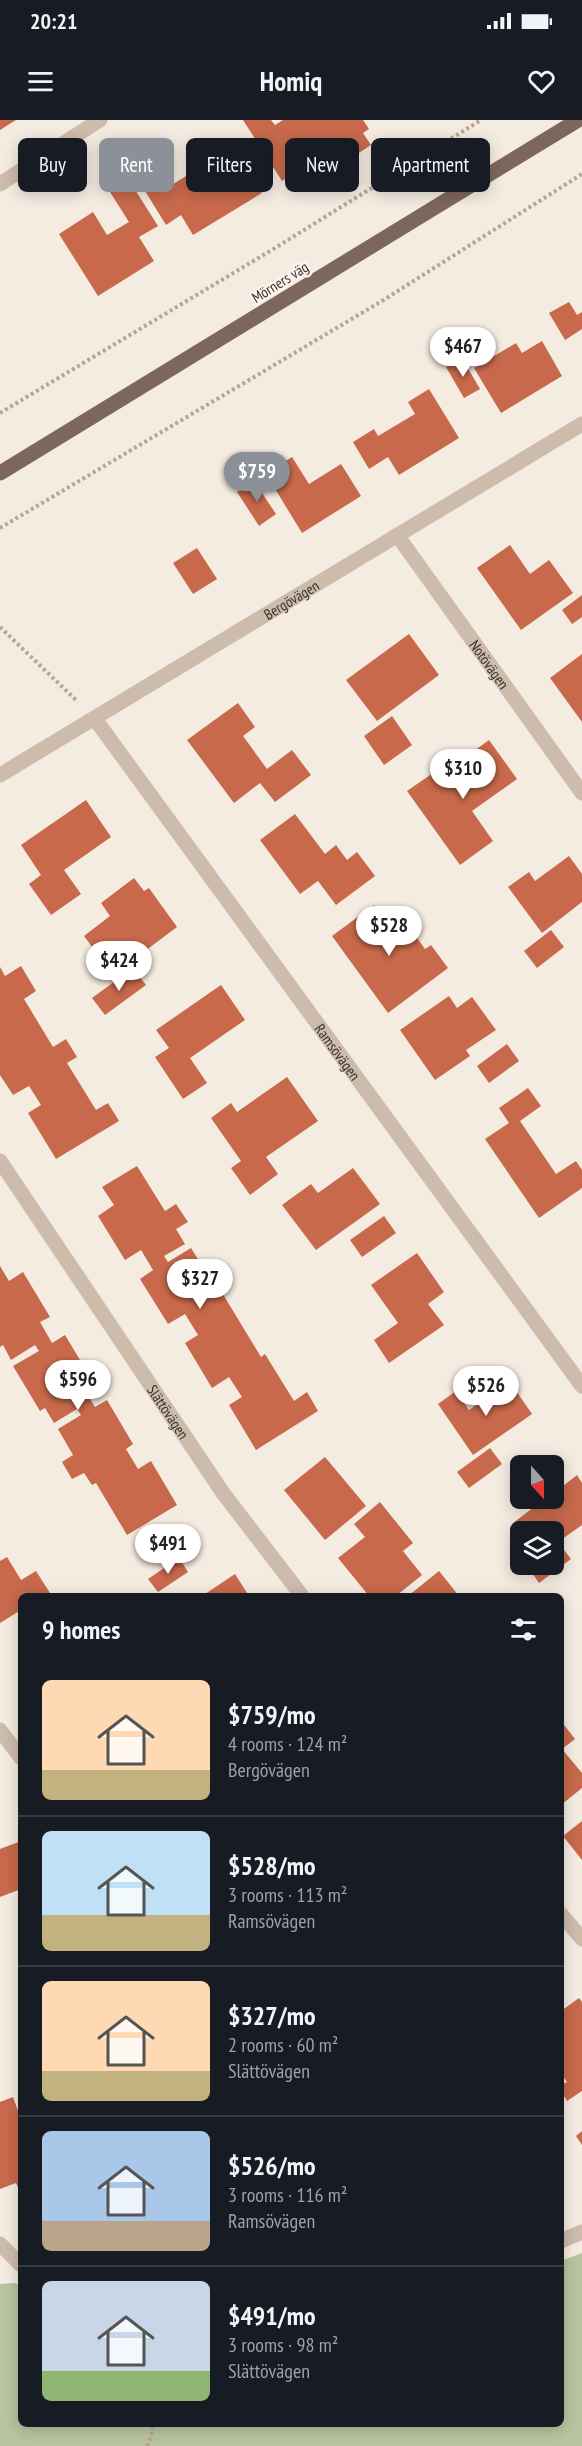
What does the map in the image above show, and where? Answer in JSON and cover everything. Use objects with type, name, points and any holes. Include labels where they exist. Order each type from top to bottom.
[{"type":"main road","name":"Mörners väg","points":[[0,473],[578,120]]},
{"type":"street","points":[[0,184],[100,120]]},
{"type":"street","name":"Bergövägen","points":[[0,775],[582,424]]},
{"type":"street","name":"Notövägen","points":[[397,535],[582,793]]},
{"type":"street","name":"Ramsövägen","points":[[95,719],[582,1386]]},
{"type":"street","name":"Slättövägen","points":[[0,1161],[223,1493],[300,1593]]},
{"type":"street","points":[[0,1730],[18,1754]]},
{"type":"street","points":[[564,1918],[582,1939]]},
{"type":"street","points":[[564,2240],[582,2232]]},
{"type":"street","points":[[0,2244],[18,2262]]},
{"type":"path","points":[[0,414],[481,120]]},
{"type":"path","points":[[0,528],[382,301],[582,174]]},
{"type":"path","points":[[0,627],[95,719]]},
{"type":"path","points":[[147,2446],[153,2427]]},
{"type":"green space","points":[[582,2253],[582,2446],[0,2446],[0,2284],[16,2283],[18,2285],[18,2427],[564,2427],[564,2260]]},
{"type":"building","points":[[0,120],[16,120],[0,130]]},
{"type":"building","points":[[243,120],[271,120],[275,125],[283,120],[363,120],[369,129],[363,133],[371,145],[359,153],[359,138],[285,138],[285,179],[282,181],[273,167],[273,138],[255,138]]},
{"type":"building","points":[[186,176],[186,192],[262,193],[193,235],[181,215],[166,225],[146,192],[174,192],[174,184]]},
{"type":"building","points":[[110,192],[137,192],[158,226],[139,237],[154,261],[98,296],[59,234],[93,212],[107,235],[129,222]]},
{"type":"building","points":[[569,302],[577,315],[582,312],[582,329],[565,340],[549,313]]},
{"type":"building","points":[[542,341],[562,376],[501,413],[474,368],[516,343],[522,353]]},
{"type":"building","points":[[462,358],[480,389],[464,398],[446,367]]},
{"type":"building","points":[[429,389],[459,438],[399,475],[388,457],[369,469],[353,442],[374,429],[378,436],[415,414],[408,402]]},
{"type":"building","points":[[292,457],[309,484],[341,464],[361,496],[302,533],[266,474]]},
{"type":"building","points":[[254,481],[276,514],[259,526],[237,492]]},
{"type":"building","points":[[510,545],[530,574],[549,560],[573,593],[521,630],[477,568]]},
{"type":"building","points":[[197,548],[217,579],[193,594],[173,563]]},
{"type":"building","points":[[582,595],[582,617],[572,624],[562,610]]},
{"type":"building","points":[[409,634],[439,675],[377,721],[346,680]]},
{"type":"building","points":[[582,654],[582,722],[550,678]]},
{"type":"building","points":[[238,703],[255,727],[243,736],[267,769],[292,750],[311,775],[275,802],[260,783],[234,803],[187,740]]},
{"type":"building","points":[[392,716],[412,745],[384,765],[364,736]]},
{"type":"building","points":[[489,740],[517,779],[472,811],[493,841],[460,865],[407,791],[433,773],[437,778]]},
{"type":"building","points":[[86,800],[111,837],[64,870],[81,894],[51,915],[29,884],[41,875],[21,845]]},
{"type":"building","points":[[295,814],[325,854],[336,845],[347,860],[357,852],[375,876],[336,905],[318,881],[300,894],[260,840]]},
{"type":"building","points":[[569,856],[582,874],[582,902],[542,933],[508,887],[529,872],[535,881]]},
{"type":"building","points":[[134,878],[144,891],[149,888],[177,927],[113,975],[84,936],[110,916],[101,903]]},
{"type":"building","points":[[374,905],[387,922],[399,913],[425,949],[431,945],[448,968],[388,1013],[332,936]]},
{"type":"building","points":[[551,930],[564,947],[537,968],[524,951]]},
{"type":"building","points":[[21,966],[36,991],[24,999],[53,1047],[66,1039],[77,1057],[67,1063],[96,1110],[108,1103],[119,1121],[56,1159],[28,1113],[41,1105],[29,1086],[13,1095],[0,1075],[0,967],[5,976]]},
{"type":"building","points":[[133,968],[146,985],[105,1015],[92,998]]},
{"type":"building","points":[[221,985],[245,1020],[190,1058],[207,1083],[183,1099],[155,1057],[169,1048],[156,1030]]},
{"type":"building","points":[[449,996],[457,1008],[472,997],[496,1030],[466,1050],[470,1056],[435,1080],[400,1030]]},
{"type":"building","points":[[507,1044],[519,1061],[489,1083],[477,1066]]},
{"type":"building","points":[[287,1077],[318,1121],[266,1157],[278,1174],[250,1195],[231,1168],[241,1161],[211,1118],[231,1103],[237,1112]]},
{"type":"building","points":[[528,1088],[541,1106],[520,1121],[556,1174],[576,1161],[582,1170],[582,1188],[539,1218],[485,1139],[509,1123],[499,1108]]},
{"type":"building","points":[[137,1166],[165,1211],[176,1204],[188,1222],[176,1229],[185,1244],[164,1256],[168,1262],[191,1248],[219,1293],[221,1291],[261,1357],[265,1354],[294,1401],[307,1392],[318,1411],[256,1450],[229,1405],[242,1397],[229,1377],[212,1388],[185,1343],[198,1335],[185,1314],[168,1324],[140,1279],[153,1270],[141,1250],[125,1260],[98,1216],[114,1205],[102,1187]]},
{"type":"building","points":[[353,1168],[380,1204],[316,1250],[282,1205],[311,1184],[318,1193]]},
{"type":"building","points":[[384,1216],[396,1233],[362,1257],[350,1240]]},
{"type":"building","points":[[417,1253],[444,1292],[428,1304],[444,1325],[389,1363],[374,1340],[398,1323],[371,1285]]},
{"type":"building","points":[[0,1266],[9,1281],[23,1272],[50,1317],[40,1322],[52,1343],[65,1335],[92,1380],[82,1386],[95,1407],[107,1400],[133,1444],[126,1449],[138,1469],[151,1461],[177,1505],[127,1535],[96,1483],[92,1485],[84,1473],[72,1479],[62,1462],[73,1455],[58,1429],[81,1415],[77,1409],[54,1423],[45,1408],[40,1411],[13,1366],[39,1351],[35,1345],[11,1360],[3,1345],[0,1347]]},
{"type":"building","points":[[510,1382],[532,1414],[473,1455],[438,1404],[456,1391],[469,1410]]},
{"type":"building","points":[[490,1448],[502,1464],[469,1488],[457,1472]]},
{"type":"building","points":[[325,1457],[366,1506],[325,1540],[284,1490]]},
{"type":"building","points":[[577,1475],[582,1483],[582,1525],[564,1538],[564,1521],[516,1521],[531,1509],[564,1509],[564,1485]]},
{"type":"building","points":[[380,1502],[413,1543],[403,1551],[422,1575],[400,1593],[367,1593],[338,1558],[365,1537],[354,1524]]},
{"type":"building","points":[[564,1550],[571,1559],[564,1564]]},
{"type":"building","points":[[7,1557],[21,1580],[36,1571],[50,1593],[18,1593],[18,1612],[0,1623],[0,1561]]},
{"type":"building","points":[[179,1558],[188,1572],[158,1592],[148,1579]]},
{"type":"building","points":[[439,1571],[457,1593],[412,1593]]},
{"type":"building","points":[[235,1574],[247,1593],[206,1593]]},
{"type":"building","points":[[534,1575],[550,1575],[539,1583]]},
{"type":"building","points":[[564,1725],[575,1739],[564,1747]]},
{"type":"building","points":[[564,1751],[582,1773],[582,1788],[564,1803]]},
{"type":"building","points":[[582,1821],[582,1860],[564,1837]]},
{"type":"building","points":[[18,1842],[18,1890],[0,1897],[0,1849]]},
{"type":"building","points":[[579,1998],[582,2002],[582,2091],[567,2101],[564,2096],[564,2084],[567,2082],[564,2078],[564,2009]]},
{"type":"building","points":[[13,2097],[18,2111],[18,2187],[16,2183],[0,2189],[0,2102]]},
{"type":"building","points":[[582,2131],[582,2145],[576,2136]]}]
